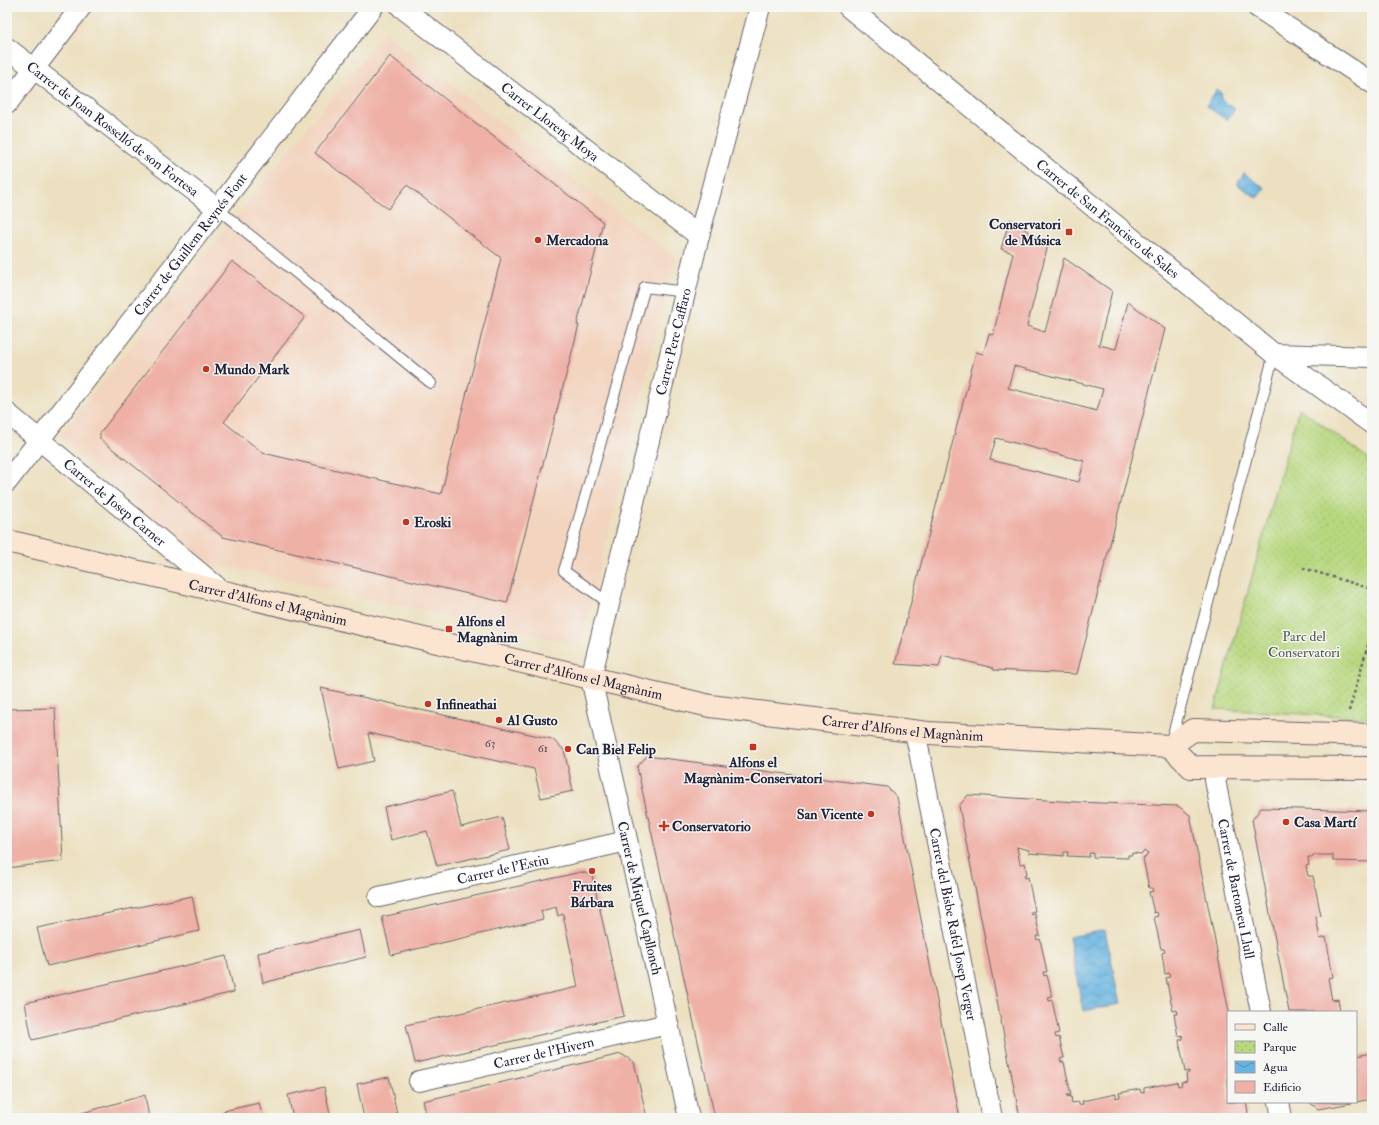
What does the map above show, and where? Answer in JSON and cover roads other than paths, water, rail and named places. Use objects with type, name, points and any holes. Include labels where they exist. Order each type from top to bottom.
[{"type":"main road","name":"Carrer d'Alfons el Magnànim","points":[[7,541],[710,706],[915,731],[1170,746]]},
{"type":"main road","points":[[1372,735],[1193,730],[1170,746],[1191,767],[1372,768]]},
{"type":"street","points":[[7,104],[81,7]]},
{"type":"street","name":"Carrer de Guillem Reynés Font","points":[[7,482],[373,7]]},
{"type":"street","name":"Carrer Llorenç Moya","points":[[401,7],[699,236]]},
{"type":"street","name":"Carrer Pere Caffaro","points":[[591,678],[699,236],[760,7]]},
{"type":"street","name":"Carrer de San Francisco de Sales","points":[[848,7],[1274,354],[1372,424]]},
{"type":"street","points":[[1257,7],[1372,83]]},
{"type":"street","name":"Carrer de Joan Rosselló de son Fortesa","points":[[7,48],[218,209]]},
{"type":"street","points":[[1274,354],[1372,357]]},
{"type":"street","name":"Carrer de Josep Carner","points":[[7,413],[222,591]]},
{"type":"street","name":"Carrer de Miquel Capllonch","points":[[591,678],[689,1118]]},
{"type":"street","name":"Carrer del Bisbe Rafel Josep Verger","points":[[915,731],[992,1118]]},
{"type":"street","name":"Carrer de Bartomeu Llull","points":[[1223,767],[1215,780],[1261,1011]]},
{"type":"street","name":"Carrer de l'Estiu","points":[[379,897],[627,841]]},
{"type":"street","name":"Carrer de l'Hivern","points":[[419,1081],[668,1024]]},
{"type":"street","points":[[1279,1103],[1282,1118]]},
{"type":"lane","points":[[218,209],[431,383]]},
{"type":"lane","points":[[609,603],[564,571],[646,287],[686,292]]},
{"type":"lane","points":[[1170,746],[1274,354]]},
{"type":"water","points":[[1217,89],[1222,94],[1220,98],[1235,109],[1227,120],[1206,106]]},
{"type":"water","points":[[1244,173],[1265,188],[1257,198],[1237,184]]},
{"type":"water","points":[[1105,930],[1120,1004],[1083,1011],[1069,937]]},
{"type":"place","name":"Conservatori de Música","points":[[1069,232]]},
{"type":"place","name":"Mercadona","points":[[538,240]]},
{"type":"place","name":"Mundo Mark","points":[[206,369]]},
{"type":"place","name":"Eroski","points":[[406,522]]},
{"type":"place","name":"Alfons el Magnànim","points":[[449,629]]},
{"type":"place","name":"Infineathai","points":[[428,704]]},
{"type":"place","name":"Al Gusto","points":[[499,720]]},
{"type":"place","name":"Alfons el Magnànim-Conservatori","points":[[753,747]]},
{"type":"place","name":"Can Biel Felip","points":[[568,749]]},
{"type":"place","name":"San Vicente","points":[[871,814]]},
{"type":"place","name":"Casa Martí","points":[[1286,822]]},
{"type":"place","name":"Conservatorio","points":[[664,826]]},
{"type":"place","name":"Fruites Bárbara","points":[[592,871]]},
{"type":"park label","name":"Parc del Conservatori","points":[[1304,644]]}]
